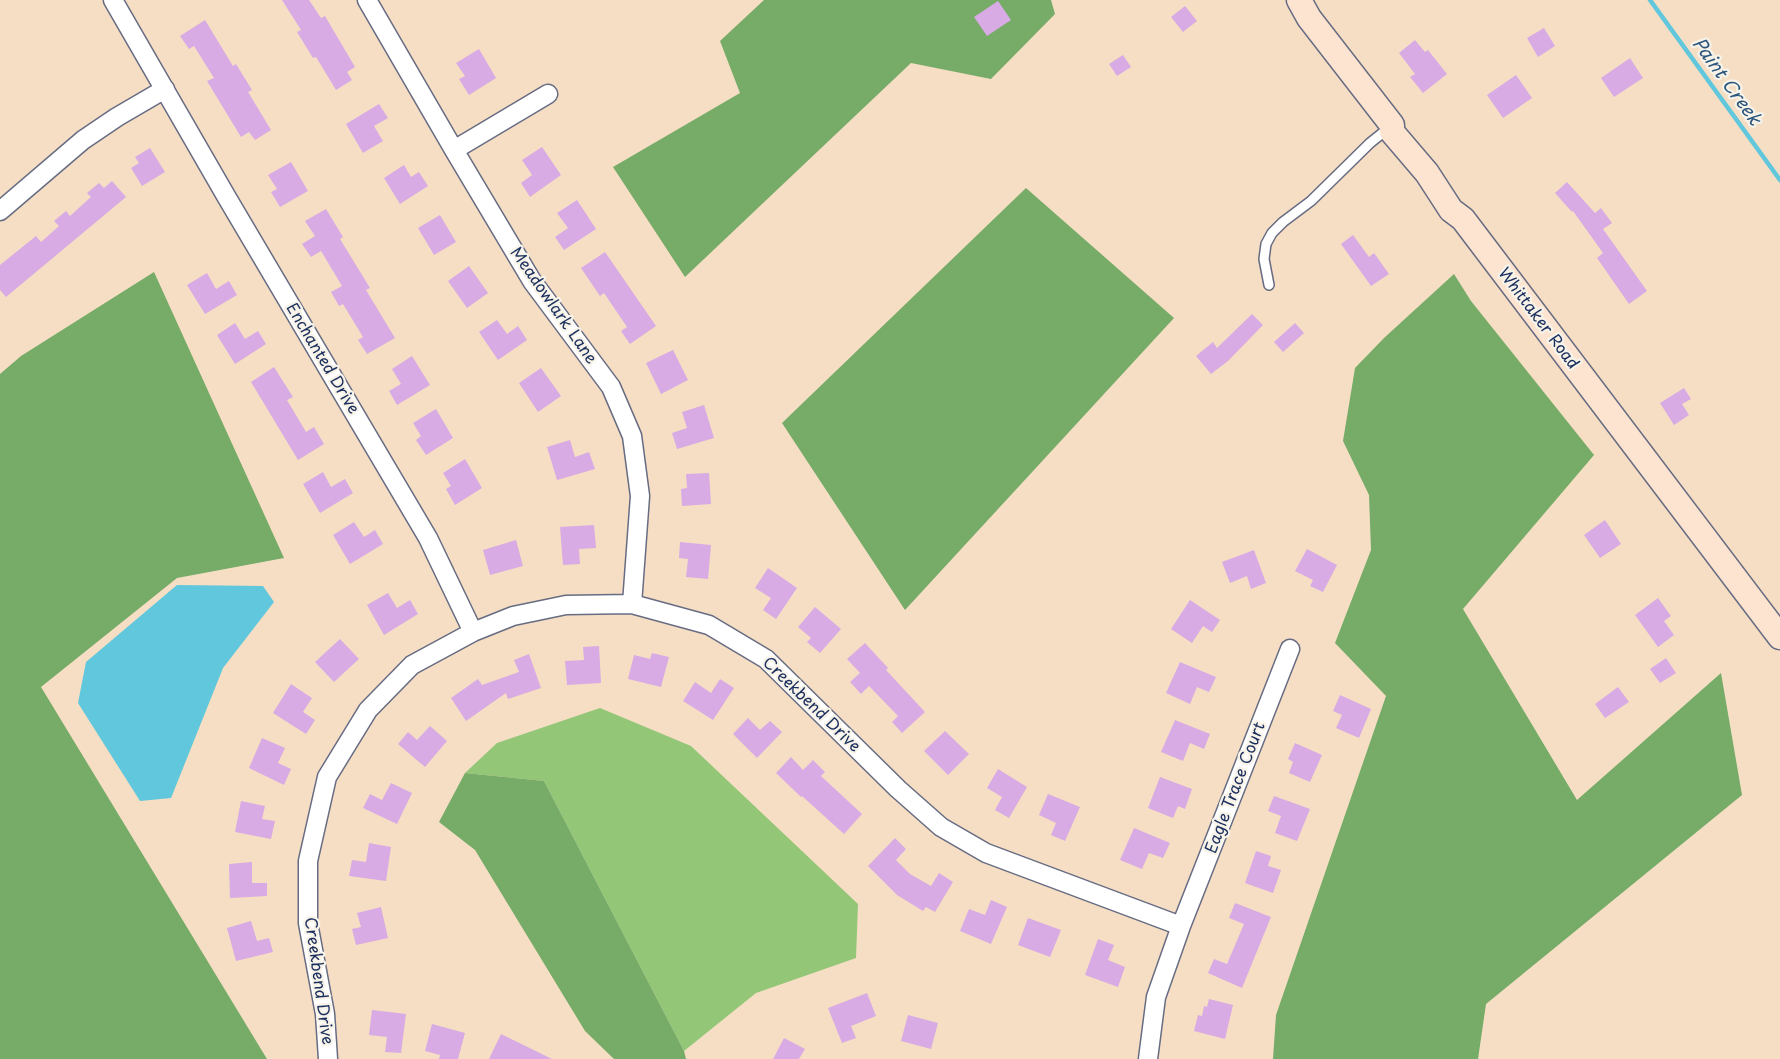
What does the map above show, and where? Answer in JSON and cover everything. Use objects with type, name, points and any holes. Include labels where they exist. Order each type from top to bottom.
[{"type":"main road","name":"Whittaker Road","points":[[1299,0],[1308,18],[1392,125],[1392,132],[1427,173],[1451,210],[1463,219],[1780,637]]},
{"type":"street","name":"Enchanted Drive","points":[[113,0],[225,196],[428,538],[472,632]]},
{"type":"street","name":"Meadowlark Lane","points":[[367,0],[532,281],[611,387],[632,436],[640,496],[632,604]]},
{"type":"street","points":[[0,211],[83,140],[165,89]]},
{"type":"street","points":[[454,150],[548,94]]},
{"type":"street","name":"Creekbend Drive","points":[[328,1059],[325,1014],[308,923],[308,861],[327,777],[368,710],[412,665],[472,632],[513,616],[566,605],[632,604],[709,625],[766,659],[898,789],[941,827],[986,853],[1181,926]]},
{"type":"street","name":"Eagle Trace Court","points":[[1148,1059],[1156,997],[1181,926],[1290,649]]},
{"type":"lane","points":[[1269,285],[1264,259],[1266,244],[1272,233],[1311,201],[1370,143],[1392,125]]},
{"type":"green space","points":[[764,0],[1051,0],[1055,14],[991,79],[911,63],[685,277],[613,167],[740,93],[720,41]]},
{"type":"green space","points":[[1026,188],[1174,318],[905,610],[782,423]]},
{"type":"green space","points":[[154,272],[284,558],[177,578],[41,687],[267,1059],[0,1059],[0,374],[21,356]]},
{"type":"green space","points":[[1454,274],[1471,301],[1594,455],[1463,609],[1577,800],[1721,673],[1742,795],[1486,1004],[1478,1059],[1273,1059],[1276,1015],[1386,696],[1335,643],[1371,550],[1369,495],[1343,441],[1355,368]]},
{"type":"green space","points":[[600,708],[691,746],[858,904],[856,958],[756,993],[684,1051],[544,781],[465,773],[497,743]]},
{"type":"green space","points":[[465,773],[544,781],[684,1051],[686,1059],[614,1059],[585,1031],[475,850],[439,822]]},
{"type":"water","points":[[177,585],[263,586],[274,602],[223,668],[171,798],[140,801],[78,703],[86,662]]},
{"type":"building","points":[[282,0],[309,0],[321,18],[325,16],[355,67],[347,72],[352,80],[336,90],[316,57],[313,58],[297,32],[301,30]]},
{"type":"building","points":[[998,1],[1011,20],[987,36],[974,17]]},
{"type":"building","points":[[1185,6],[1197,21],[1183,32],[1171,17]]},
{"type":"building","points":[[205,20],[233,66],[236,64],[252,90],[248,92],[271,130],[255,140],[249,132],[241,137],[207,81],[214,78],[194,46],[189,49],[180,36]]},
{"type":"building","points":[[1544,28],[1555,46],[1538,57],[1527,38]]},
{"type":"building","points":[[1415,40],[1425,52],[1428,50],[1447,74],[1423,93],[1410,77],[1415,74],[1399,53]]},
{"type":"building","points":[[479,49],[496,78],[469,95],[459,79],[465,76],[456,63]]},
{"type":"building","points":[[1123,55],[1131,67],[1117,76],[1109,64]]},
{"type":"building","points":[[1630,58],[1643,78],[1614,97],[1601,78]]},
{"type":"building","points":[[1516,75],[1532,98],[1503,118],[1487,95]]},
{"type":"building","points":[[379,104],[388,118],[374,126],[383,141],[363,153],[346,124]]},
{"type":"building","points":[[542,147],[561,175],[530,197],[521,183],[532,175],[522,160]]},
{"type":"building","points":[[150,148],[165,172],[142,186],[131,168],[139,163],[135,157]]},
{"type":"building","points":[[291,162],[308,191],[280,207],[271,192],[277,189],[268,175]]},
{"type":"building","points":[[404,165],[411,177],[419,172],[428,186],[400,204],[384,178]]},
{"type":"building","points":[[112,181],[126,197],[6,297],[0,290],[0,265],[36,236],[41,242],[59,226],[54,221],[66,211],[70,216],[91,197],[87,193],[99,183],[104,188]]},
{"type":"building","points":[[1567,182],[1595,213],[1601,208],[1612,223],[1603,229],[1647,291],[1629,304],[1597,258],[1603,253],[1573,211],[1555,193]]},
{"type":"building","points":[[577,200],[596,229],[564,250],[555,237],[568,228],[557,213]]},
{"type":"building","points":[[326,209],[343,237],[340,239],[370,288],[366,290],[395,338],[367,354],[358,340],[363,337],[343,304],[339,306],[331,292],[342,286],[321,251],[311,257],[302,244],[315,236],[305,221]]},
{"type":"building","points":[[440,215],[456,242],[434,255],[418,228]]},
{"type":"building","points":[[1353,235],[1369,257],[1374,253],[1389,274],[1371,286],[1341,244]]},
{"type":"building","points":[[605,252],[656,326],[630,344],[621,331],[627,327],[604,293],[600,296],[581,268]]},
{"type":"building","points":[[469,266],[488,293],[467,308],[448,281]]},
{"type":"building","points":[[207,273],[216,289],[229,281],[237,295],[205,314],[187,285]]},
{"type":"building","points":[[1252,314],[1263,325],[1228,361],[1211,374],[1196,356],[1213,342],[1217,348]]},
{"type":"building","points":[[497,320],[507,334],[518,326],[527,340],[498,360],[479,332]]},
{"type":"building","points":[[235,323],[245,339],[258,331],[266,344],[235,364],[217,335]]},
{"type":"building","points":[[1295,323],[1304,333],[1283,352],[1274,342]]},
{"type":"building","points":[[673,350],[688,380],[661,394],[646,363]]},
{"type":"building","points":[[412,356],[430,385],[397,405],[389,391],[401,384],[392,369]]},
{"type":"building","points":[[274,367],[293,397],[287,400],[306,432],[314,427],[324,444],[298,460],[251,382]]},
{"type":"building","points":[[541,368],[561,396],[538,412],[519,383]]},
{"type":"building","points":[[1684,388],[1691,399],[1682,404],[1689,415],[1674,425],[1660,403]]},
{"type":"building","points":[[704,405],[714,438],[677,449],[672,433],[687,428],[682,412]]},
{"type":"building","points":[[436,409],[453,438],[426,455],[416,440],[421,436],[413,423]]},
{"type":"building","points":[[570,440],[575,457],[589,452],[595,469],[557,480],[547,447]]},
{"type":"building","points":[[465,459],[482,488],[455,505],[446,489],[451,486],[443,473]]},
{"type":"building","points":[[323,472],[331,487],[345,479],[353,493],[320,513],[303,484]]},
{"type":"building","points":[[709,473],[711,504],[682,506],[681,489],[687,488],[686,474]]},
{"type":"building","points":[[1605,520],[1621,544],[1600,558],[1584,535]]},
{"type":"building","points":[[354,522],[364,537],[375,530],[383,544],[350,564],[333,535]]},
{"type":"building","points":[[594,525],[596,548],[579,549],[580,564],[563,565],[560,527]]},
{"type":"building","points":[[516,540],[523,566],[490,575],[483,550]]},
{"type":"building","points":[[680,542],[711,545],[708,579],[686,577],[688,559],[679,558]]},
{"type":"building","points":[[1307,549],[1337,565],[1323,592],[1310,586],[1313,580],[1295,571]]},
{"type":"building","points":[[1254,550],[1266,583],[1251,589],[1247,576],[1230,583],[1222,562]]},
{"type":"building","points":[[768,568],[797,588],[776,619],[763,610],[771,598],[755,588]]},
{"type":"building","points":[[388,593],[397,608],[410,600],[418,614],[384,635],[367,605]]},
{"type":"building","points":[[1658,598],[1671,616],[1664,621],[1674,635],[1658,647],[1635,615]]},
{"type":"building","points":[[1190,600],[1220,620],[1212,632],[1203,626],[1192,643],[1171,629]]},
{"type":"building","points":[[815,607],[841,629],[820,653],[807,642],[811,638],[798,627]]},
{"type":"building","points":[[340,639],[359,659],[334,682],[315,662]]},
{"type":"building","points":[[865,643],[888,668],[886,670],[925,712],[902,733],[892,722],[898,716],[869,686],[861,694],[850,682],[860,673],[847,659]]},
{"type":"building","points":[[599,646],[601,683],[567,685],[565,661],[584,660],[583,647]]},
{"type":"building","points":[[652,653],[669,657],[661,687],[628,679],[634,655],[650,659]]},
{"type":"building","points":[[529,654],[541,688],[508,699],[506,693],[466,721],[451,698],[478,679],[482,685],[519,672],[514,660]]},
{"type":"building","points":[[1666,658],[1676,673],[1660,683],[1650,669]]},
{"type":"building","points":[[1180,662],[1216,677],[1209,692],[1197,687],[1190,704],[1166,693]]},
{"type":"building","points":[[720,679],[734,688],[713,720],[683,701],[695,682],[711,693]]},
{"type":"building","points":[[291,684],[312,698],[303,712],[315,720],[306,734],[273,713]]},
{"type":"building","points":[[1618,687],[1629,702],[1605,718],[1595,704]]},
{"type":"building","points":[[1340,695],[1371,709],[1359,738],[1336,728],[1342,715],[1333,711]]},
{"type":"building","points":[[748,718],[760,730],[770,721],[782,732],[757,758],[733,734]]},
{"type":"building","points":[[1175,720],[1210,734],[1204,749],[1190,743],[1183,761],[1161,752]]},
{"type":"building","points":[[430,726],[447,741],[425,767],[398,744],[408,732],[417,740]]},
{"type":"building","points":[[945,731],[969,754],[948,775],[924,751]]},
{"type":"building","points":[[262,738],[285,748],[278,763],[291,769],[284,785],[249,768]]},
{"type":"building","points":[[1295,743],[1322,755],[1310,782],[1289,773],[1293,762],[1288,759]]},
{"type":"building","points":[[791,757],[803,770],[813,760],[825,772],[821,776],[862,814],[844,834],[776,773]]},
{"type":"building","points":[[998,769],[1027,787],[1009,818],[995,810],[1002,797],[987,788]]},
{"type":"building","points":[[1160,777],[1192,789],[1185,809],[1178,806],[1173,818],[1148,808]]},
{"type":"building","points":[[391,783],[412,793],[397,824],[363,808],[370,794],[382,800]]},
{"type":"building","points":[[1048,794],[1080,807],[1065,841],[1051,835],[1056,823],[1039,815]]},
{"type":"building","points":[[1274,796],[1310,809],[1297,841],[1275,833],[1281,816],[1268,811]]},
{"type":"building","points":[[241,801],[265,806],[262,819],[275,821],[271,839],[235,832]]},
{"type":"building","points":[[1134,828],[1170,843],[1163,858],[1149,853],[1142,869],[1120,860]]},
{"type":"building","points":[[895,838],[906,849],[896,860],[910,874],[931,886],[939,873],[953,882],[935,912],[926,907],[923,911],[897,895],[868,866]]},
{"type":"building","points":[[369,843],[391,847],[386,881],[349,876],[352,860],[366,862]]},
{"type":"building","points":[[1256,851],[1271,856],[1268,866],[1281,870],[1273,893],[1245,883]]},
{"type":"building","points":[[252,862],[252,883],[267,883],[267,896],[230,898],[229,864]]},
{"type":"building","points":[[991,900],[1007,907],[991,944],[960,931],[969,909],[985,915]]},
{"type":"building","points":[[1235,903],[1271,917],[1242,988],[1208,973],[1214,959],[1227,964],[1244,924],[1229,918]]},
{"type":"building","points":[[381,907],[388,938],[356,945],[352,929],[361,927],[357,913]]},
{"type":"building","points":[[1028,918],[1061,930],[1050,957],[1018,945]]},
{"type":"building","points":[[251,921],[257,941],[269,938],[273,952],[236,961],[227,928]]},
{"type":"building","points":[[1098,939],[1114,945],[1108,960],[1125,967],[1118,987],[1085,975]]},
{"type":"building","points":[[867,993],[876,1016],[851,1026],[856,1038],[842,1043],[828,1008]]},
{"type":"building","points":[[1209,999],[1233,1005],[1225,1039],[1194,1031],[1198,1015],[1202,1016],[1204,1006],[1207,1007]]},
{"type":"building","points":[[372,1010],[406,1014],[401,1053],[385,1052],[387,1037],[369,1035]]},
{"type":"building","points":[[908,1015],[938,1023],[931,1049],[901,1041]]},
{"type":"building","points":[[432,1024],[465,1033],[458,1059],[439,1059],[440,1055],[425,1051]]},
{"type":"building","points":[[501,1034],[552,1059],[489,1059]]},
{"type":"building","points":[[784,1038],[805,1049],[799,1059],[773,1059]]},
{"type":"waterway","name":"Paint Creek","points":[[1650,0],[1780,180]]}]
